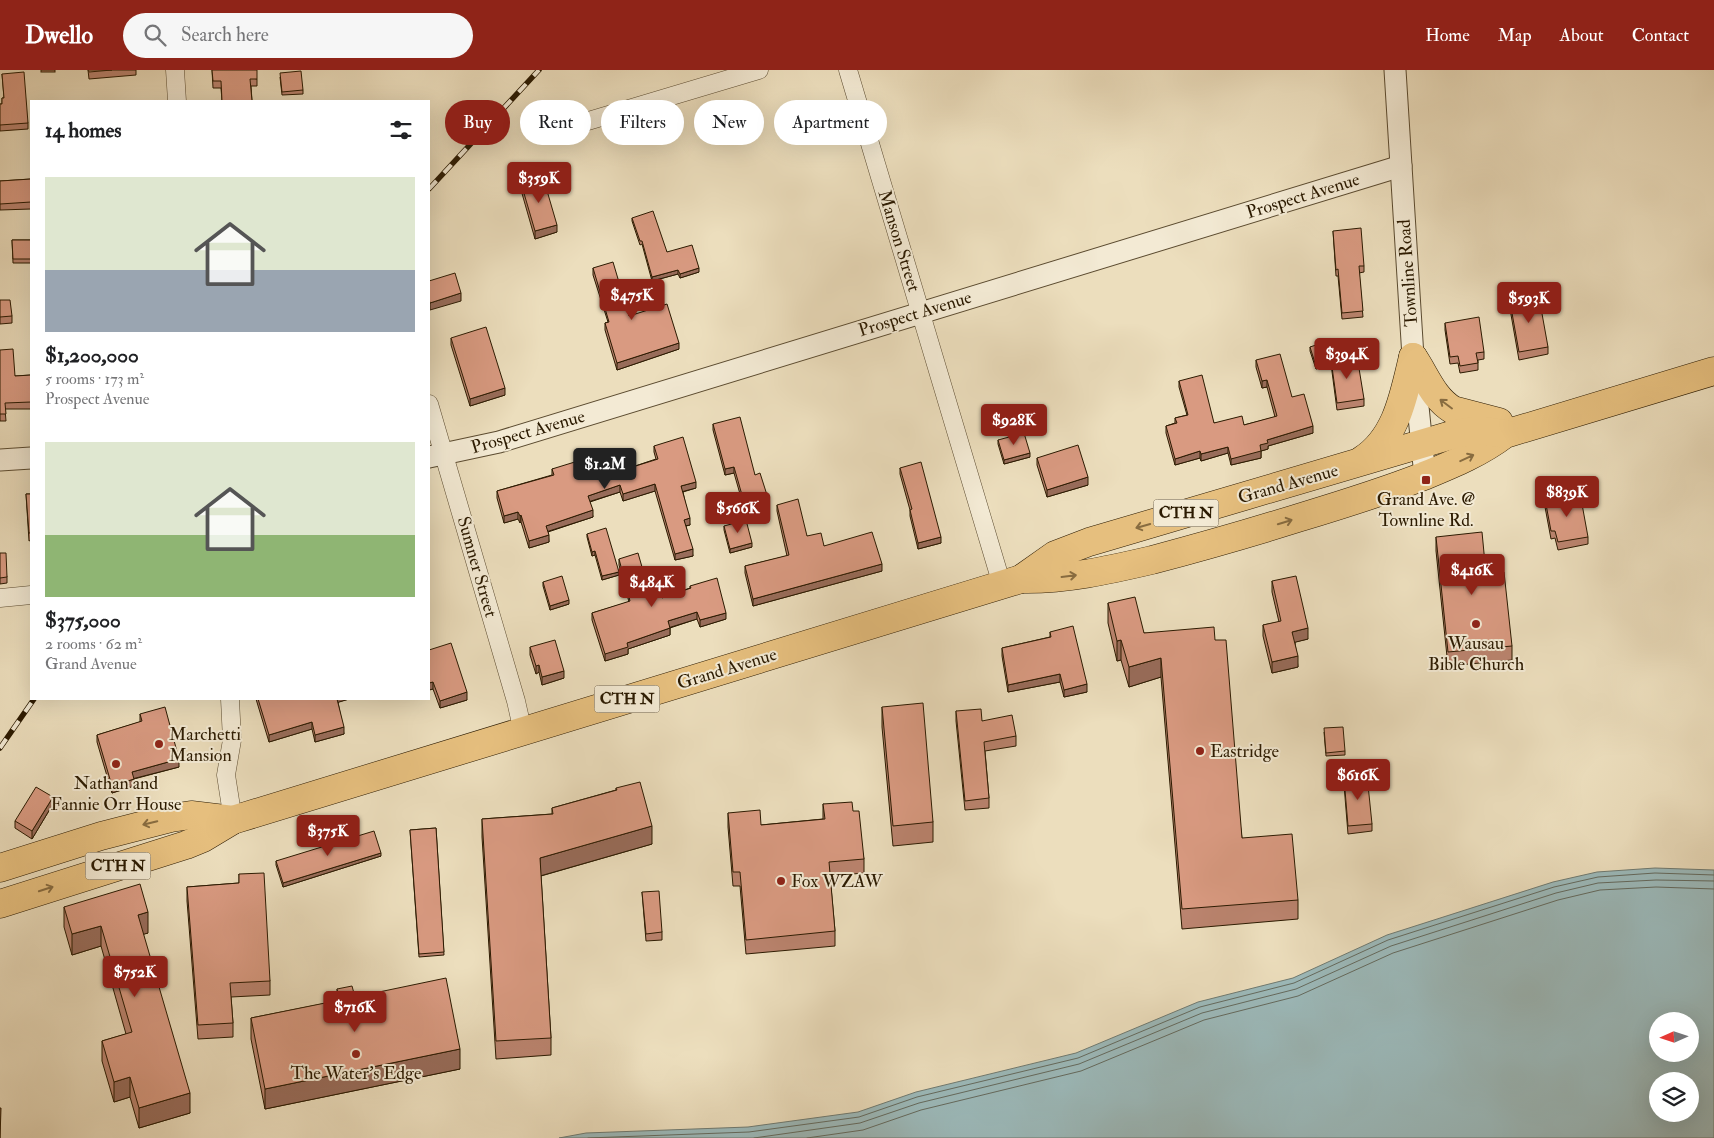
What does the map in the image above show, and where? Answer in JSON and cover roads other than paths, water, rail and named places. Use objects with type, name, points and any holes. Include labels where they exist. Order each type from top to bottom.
[{"type":"main road","points":[[1413,357],[1438,398],[1446,406],[1515,431]]},
{"type":"main road","points":[[1358,463],[1377,448],[1392,427],[1400,406],[1413,357]]},
{"type":"main road","name":"Grand Avenue","points":[[0,904],[186,845],[203,838],[233,820],[1011,582],[1080,575],[1165,556],[1340,506],[1425,476],[1479,452],[1515,431],[1714,371]]},
{"type":"main road","name":"Grand Avenue","points":[[1011,582],[1048,559],[1072,547],[1469,431],[1515,431]]},
{"type":"main road","name":"Grand Avenue","points":[[0,868],[101,836],[171,818],[191,815],[233,820]]},
{"type":"street","points":[[175,70],[177,100]]},
{"type":"street","points":[[591,120],[759,70]]},
{"type":"street","name":"Manson Street","points":[[848,70],[920,313],[1011,582]]},
{"type":"street","name":"Townline Road","points":[[1395,70],[1413,357],[1425,476]]},
{"type":"street","name":"Prospect Avenue","points":[[436,456],[499,442],[1401,166]]},
{"type":"street","name":"Sumner Street","points":[[430,411],[436,456],[516,701],[523,732]]},
{"type":"street","points":[[0,460],[30,458]]},
{"type":"street","points":[[0,598],[30,595]]},
{"type":"street","points":[[230,700],[232,740],[226,775],[233,820]]},
{"type":"water","points":[[1655,868],[1714,870],[1714,1138],[559,1138],[586,1133],[748,1127],[858,1112],[916,1092],[1076,1053],[1198,1002],[1293,978],[1387,935],[1553,882],[1597,872]]},
{"type":"railway","points":[[430,188],[539,70]]},
{"type":"railway","points":[[0,748],[33,700]]},
{"type":"place","name":"Grand Ave. @ Townline Rd.","points":[[1426,480]]},
{"type":"place","name":"Wausau Bible Church","points":[[1476,624]]},
{"type":"place","name":"Marchetti Mansion","points":[[159,744]]},
{"type":"place","name":"Eastridge","points":[[1200,751]]},
{"type":"place","name":"Nathan and Fannie Orr House","points":[[116,764]]},
{"type":"place","name":"Fox WZAW","points":[[781,881]]},
{"type":"place","name":"The Water's Edge","points":[[356,1054]]}]
